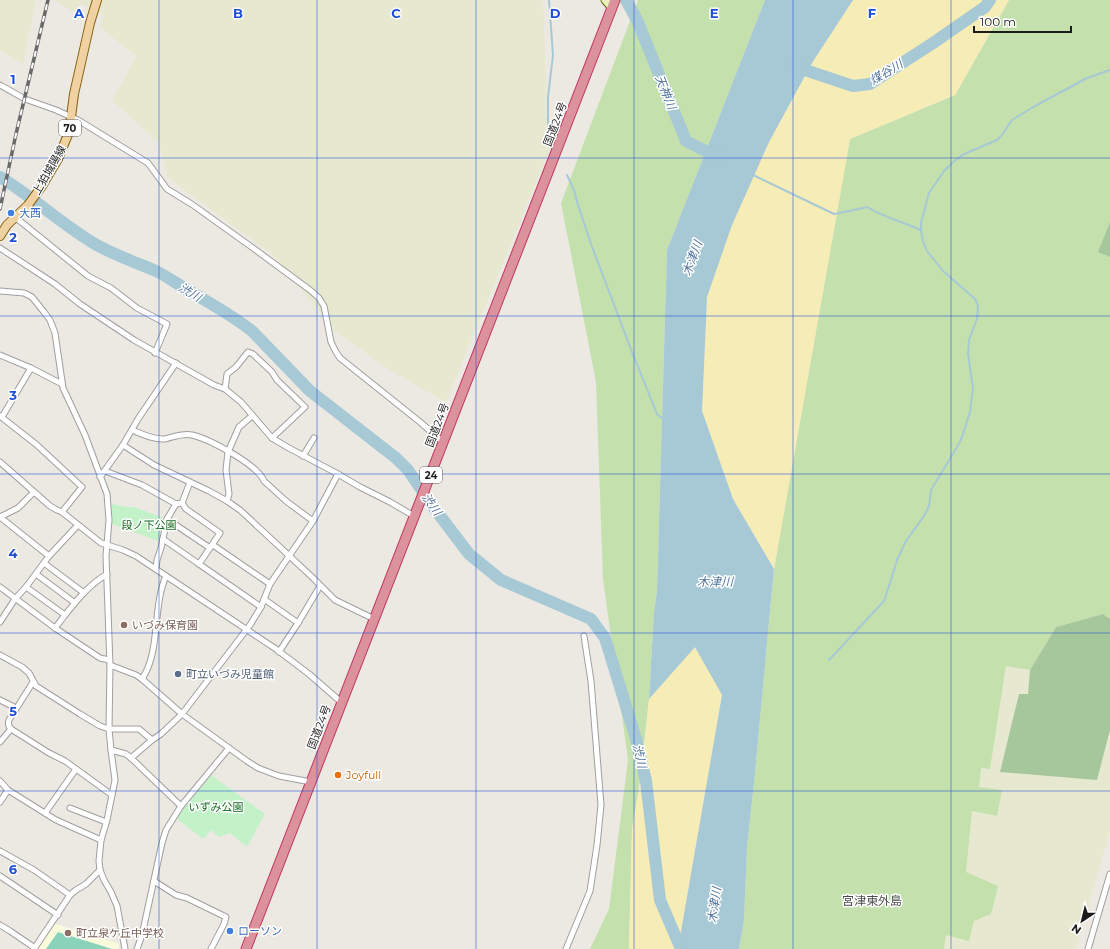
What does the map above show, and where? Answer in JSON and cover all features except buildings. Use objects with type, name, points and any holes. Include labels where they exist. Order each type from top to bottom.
[{"type":"highway","name":"国道24号","points":[[246,949],[614,4]]},
{"type":"main road","name":"上狛城陽線","points":[[0,236],[7,225],[28,205],[42,186],[58,159],[69,132],[80,64],[97,0]]},
{"type":"street","points":[[605,0],[614,4]]},
{"type":"street","points":[[0,86],[25,99],[72,117],[148,163],[167,189],[193,205],[253,248],[319,298],[324,306],[331,342],[340,358],[443,442]]},
{"type":"street","points":[[15,217],[88,276],[111,288],[137,308],[167,324],[155,353]]},
{"type":"street","points":[[0,248],[12,258],[55,284],[80,304],[155,353],[176,363],[214,385],[225,389],[241,402],[272,438],[287,448],[414,516]]},
{"type":"street","points":[[0,291],[24,293],[32,297],[50,320],[55,333],[62,388],[85,435],[107,494],[109,520],[106,556],[110,663],[109,729],[115,780],[101,840],[99,861],[100,870],[117,906],[124,949]]},
{"type":"street","points":[[225,389],[227,374],[236,367],[248,352],[253,354],[272,372],[277,380],[305,407],[272,438]]},
{"type":"street","points":[[0,355],[31,368],[62,384]]},
{"type":"street","points":[[100,477],[123,445],[176,363]]},
{"type":"street","points":[[31,368],[1,416],[37,445],[82,487],[62,512]]},
{"type":"street","points":[[226,501],[229,494],[226,470],[228,452],[239,427],[252,416]]},
{"type":"street","points":[[132,430],[163,439],[178,435],[192,435],[223,448],[249,465],[286,501],[313,521]]},
{"type":"street","points":[[303,456],[314,438]]},
{"type":"street","points":[[123,445],[154,465],[190,482],[240,510],[335,600],[374,619]]},
{"type":"street","points":[[0,462],[34,493],[56,510],[62,512],[101,543],[136,556],[156,569],[310,674],[341,702]]},
{"type":"street","points":[[105,471],[142,485],[176,504],[182,503]]},
{"type":"street","points":[[131,758],[161,734],[182,714],[255,618],[270,584],[313,521],[338,474]]},
{"type":"street","points":[[182,503],[190,482]]},
{"type":"street","points":[[34,493],[18,508],[0,517],[49,556]]},
{"type":"street","points":[[182,503],[186,510],[220,533],[199,564]]},
{"type":"street","points":[[156,569],[167,519],[176,504]]},
{"type":"street","points":[[167,519],[270,584]]},
{"type":"street","points":[[0,622],[15,599],[49,556],[78,524]]},
{"type":"street","points":[[163,539],[260,607]]},
{"type":"street","points":[[44,563],[84,593]]},
{"type":"street","points":[[36,574],[75,603]]},
{"type":"street","points":[[55,628],[84,593],[99,579],[107,574]]},
{"type":"street","points":[[142,679],[146,674],[153,651],[156,614],[166,576]]},
{"type":"street","points":[[26,586],[66,615]]},
{"type":"street","points":[[279,652],[320,586]]},
{"type":"street","points":[[0,587],[55,628],[100,658],[142,679],[182,714],[258,768],[279,776],[311,782]]},
{"type":"street","points":[[264,599],[298,623]]},
{"type":"street","points":[[566,949],[590,891],[602,805],[590,681],[584,636]]},
{"type":"street","points":[[0,655],[22,667],[28,673],[36,686],[100,726],[109,729],[139,729],[152,740]]},
{"type":"street","points":[[33,682],[8,722],[11,729],[49,753],[65,760],[112,795]]},
{"type":"street","points":[[0,700],[16,708]]},
{"type":"street","points":[[0,742],[11,729]]},
{"type":"street","points":[[137,949],[142,935],[164,836],[169,825],[181,806],[229,748]]},
{"type":"street","points":[[111,750],[126,754],[181,806]]},
{"type":"street","points":[[45,813],[76,769]]},
{"type":"street","points":[[0,781],[8,790],[56,820],[101,840]]},
{"type":"street","points":[[0,802],[8,790]]},
{"type":"street","points":[[70,808],[106,822]]},
{"type":"street","points":[[0,851],[34,870],[70,895]]},
{"type":"street","points":[[0,926],[35,948],[70,895],[86,884],[100,870]]},
{"type":"street","points":[[1088,949],[1110,874]]},
{"type":"street","points":[[0,876],[58,915]]},
{"type":"street","points":[[154,880],[176,895],[187,898],[226,917],[211,949]]},
{"type":"shaded area","points":[[0,0],[36,0],[23,64],[0,50]]},
{"type":"shaded area","points":[[56,0],[92,0],[90,8],[80,4],[76,13],[56,2]]},
{"type":"shaded area","points":[[102,0],[543,0],[549,151],[446,402],[393,372],[337,333],[273,255],[167,177],[159,143],[112,100],[137,56],[100,28],[104,14],[98,13]]},
{"type":"shaded area","points":[[1006,666],[1030,670],[1028,694],[1019,694],[1097,780],[1110,730],[1110,831],[1076,949],[944,949],[946,935],[974,921],[997,886],[966,872],[972,811],[997,816],[979,787],[981,768],[990,769]]},
{"type":"shaded area","name":"町立泉ケ丘中学校","points":[[55,924],[118,943],[119,949],[37,949]]},
{"type":"green space","points":[[638,0],[765,0],[667,250],[657,591],[654,613],[649,699],[640,783],[632,829],[629,949],[590,949],[609,909],[628,760],[603,579],[596,382],[561,203]]},
{"type":"green space","points":[[1009,0],[1110,0],[1110,222],[1099,252],[1110,257],[1110,619],[1103,614],[1056,627],[1030,670],[1006,666],[990,769],[981,768],[979,787],[1002,790],[997,816],[972,811],[966,872],[998,886],[991,914],[974,921],[969,941],[946,935],[944,949],[739,949],[744,920],[747,847],[774,569],[850,139],[955,95]]},
{"type":"green space","points":[[1110,222],[1110,257],[1098,252]]},
{"type":"green space","name":"段ノ下公園","points":[[112,504],[134,507],[164,518],[158,541],[112,524]]},
{"type":"green space","points":[[1103,614],[1110,619],[1110,730],[1097,780],[1000,772],[1019,694],[1028,694],[1030,670],[1056,627]]},
{"type":"green space","name":"いずみ公園","points":[[211,775],[265,814],[247,847],[230,833],[219,837],[211,830],[203,839],[176,818]]},
{"type":"green space","points":[[58,932],[112,949],[46,949]]},
{"type":"sand","points":[[853,0],[1009,0],[955,95],[850,139],[774,569],[733,499],[702,411],[707,297],[732,225],[769,142],[812,63]]},
{"type":"sand","points":[[695,647],[722,695],[678,949],[629,949],[632,829],[640,783],[649,699]]},
{"type":"water","name":"木津川","points":[[765,0],[853,0],[812,63],[769,142],[732,225],[707,297],[702,411],[733,499],[774,569],[747,847],[744,920],[739,949],[678,949],[722,695],[695,647],[649,699],[654,613],[657,591],[667,250]]},
{"type":"waterway","points":[[548,139],[548,97],[553,55],[549,0]]},
{"type":"waterway","name":"天神川","points":[[626,0],[637,20],[686,141],[719,158]]},
{"type":"waterway","name":"煤谷川","points":[[793,66],[853,86],[870,84],[985,7],[990,0]]},
{"type":"waterway","points":[[829,660],[884,601],[897,560],[906,541],[924,516],[929,506],[931,490],[960,442],[970,412],[973,388],[968,354],[969,340],[977,319],[978,306],[975,299],[943,271],[927,251],[923,241],[921,223],[929,193],[944,171],[953,162],[964,154],[997,140],[1012,120],[1085,79],[1110,70]]},
{"type":"waterway","points":[[567,175],[574,190],[591,244],[632,352],[657,414],[663,419]]},
{"type":"waterway","points":[[753,175],[834,214],[867,207],[886,217],[921,230]]},
{"type":"waterway","name":"渋川","points":[[0,177],[24,193],[70,228],[95,244],[117,255],[161,273],[223,311],[252,331],[310,391],[396,458],[408,470],[431,504],[469,554],[501,580],[591,619],[605,638],[636,739],[646,781],[660,900],[681,949]]},
{"type":"railway","points":[[0,209],[48,0]]},
{"type":"place","name":"大西","points":[[11,213]]},
{"type":"place","name":"いづみ保育園","points":[[124,625]]},
{"type":"place","name":"町立いづみ児童館","points":[[178,674]]},
{"type":"place","name":"Joyfull","points":[[338,775]]},
{"type":"place","name":"ローソン","points":[[230,931]]},
{"type":"place","name":"町立泉ケ丘中学校","points":[[68,933]]},
{"type":"district","name":"宮津東外島","points":[[872,900]]}]
